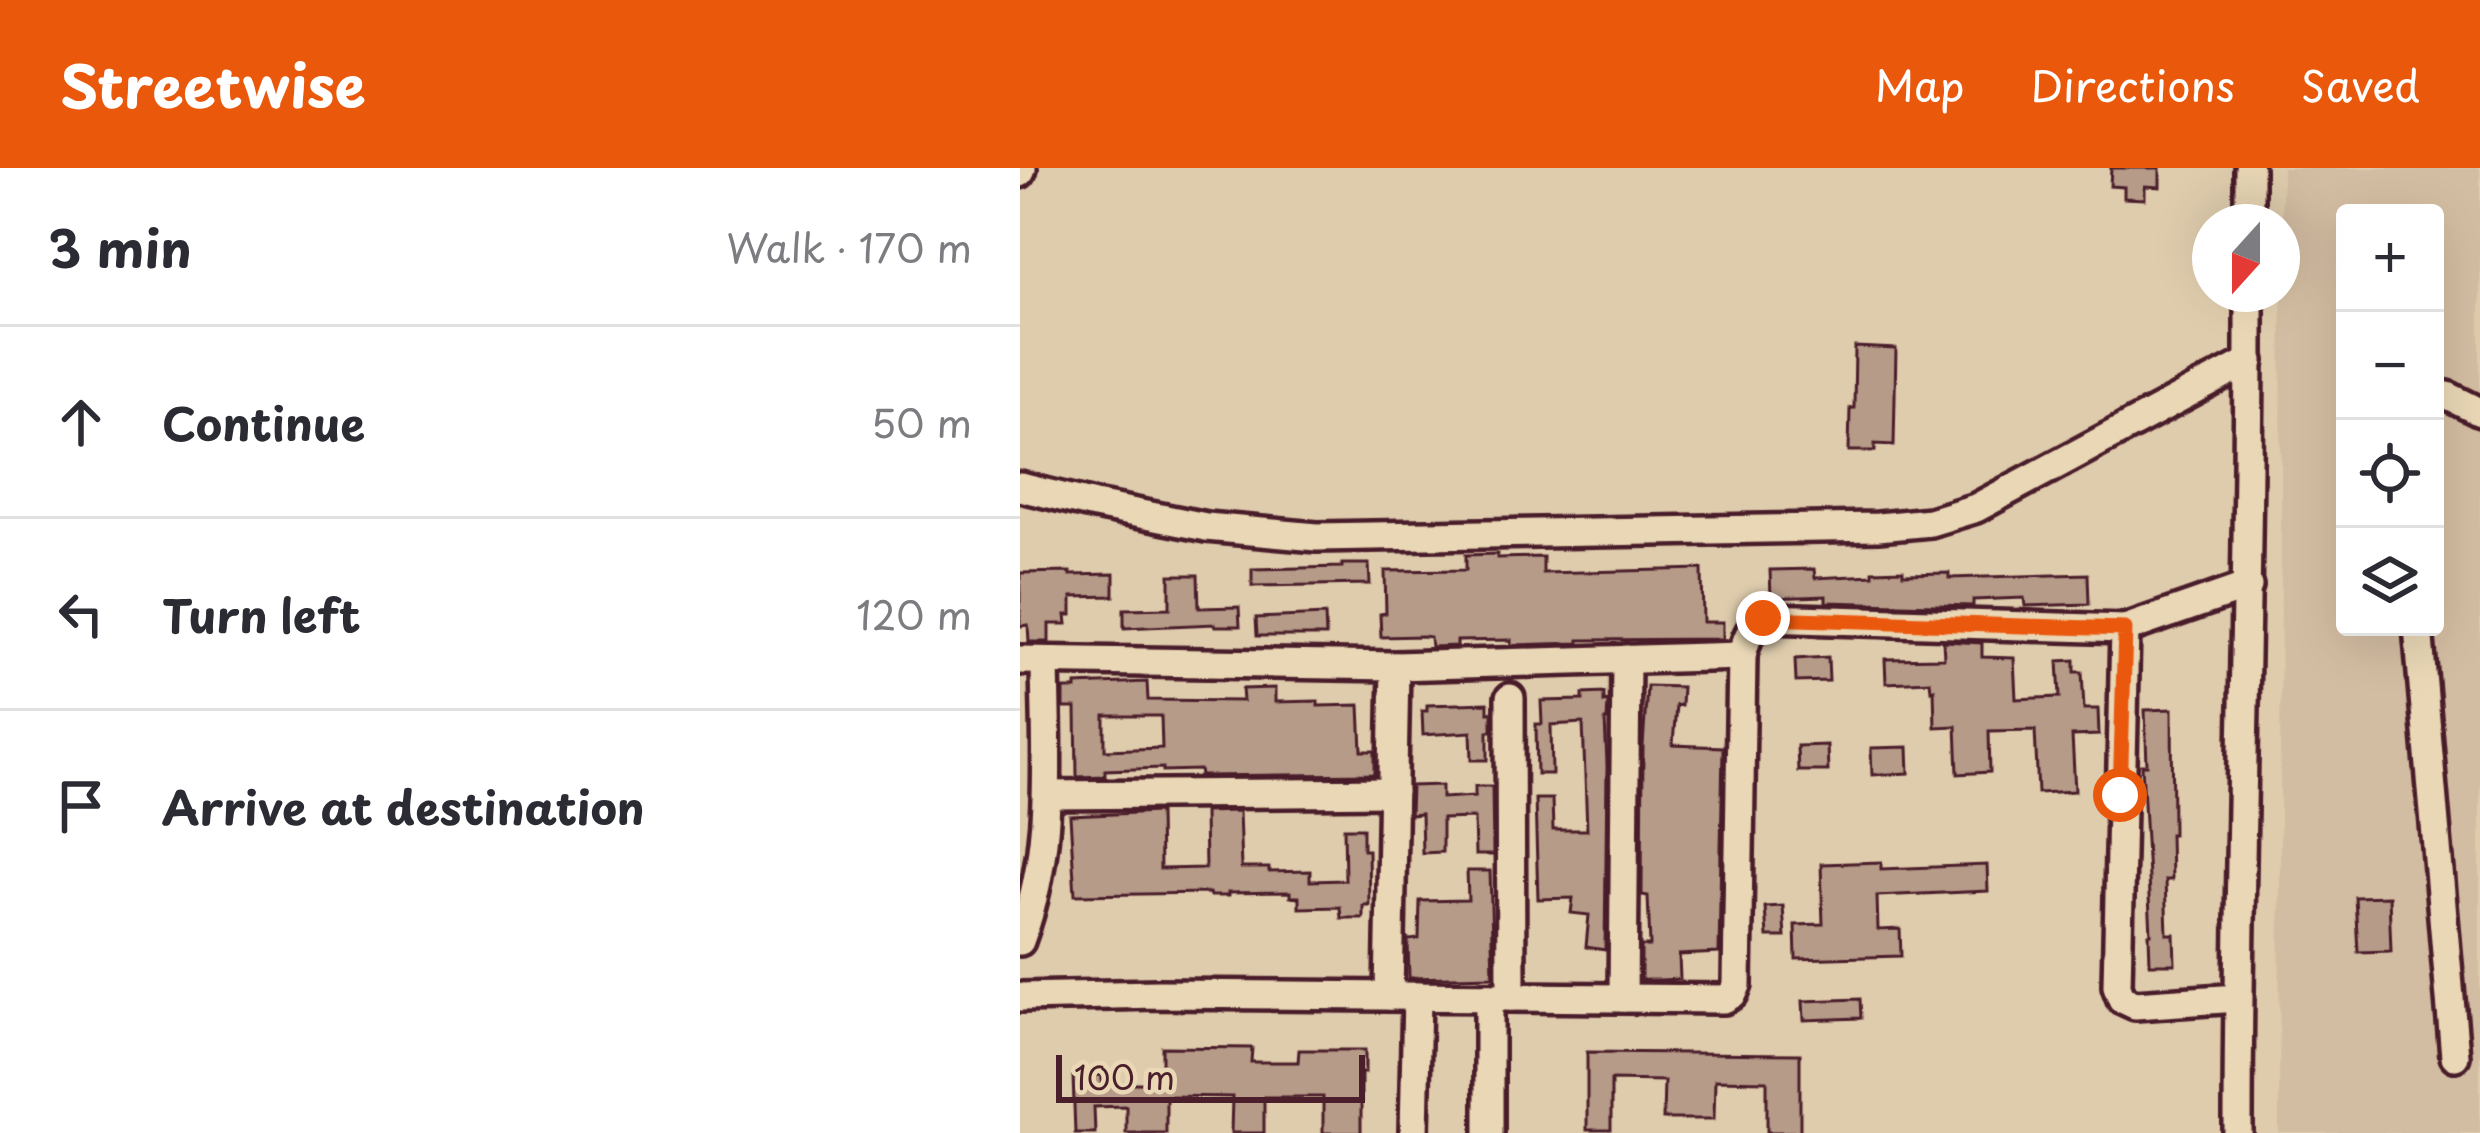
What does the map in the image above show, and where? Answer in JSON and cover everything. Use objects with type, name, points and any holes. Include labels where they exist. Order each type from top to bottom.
[{"type":"street","points":[[2249,168],[2249,204]]},
{"type":"street","points":[[2238,1133],[2249,312]]},
{"type":"street","points":[[1020,487],[1206,527],[1317,537],[1912,524],[1976,508],[2250,362]]},
{"type":"street","points":[[2444,395],[2480,412]]},
{"type":"street","points":[[1020,997],[1079,993],[1724,999],[1737,986],[1742,656],[1748,633],[1763,618],[2125,629],[2248,586]]},
{"type":"street","points":[[2125,629],[2117,986],[2122,999],[2134,1005],[2238,998]]},
{"type":"street","points":[[2419,636],[2455,1056]]},
{"type":"street","points":[[1022,930],[1034,903],[1047,795],[1032,660],[1395,665],[1742,656]]},
{"type":"street","points":[[1623,998],[1626,659]]},
{"type":"street","points":[[1395,665],[1393,792],[1414,1133]]},
{"type":"street","points":[[1489,1133],[1500,997],[1510,698]]},
{"type":"street","points":[[1047,795],[1393,792]]},
{"type":"shaded area","points":[[2282,168],[2480,168],[2480,1133],[2279,1133],[2282,312],[2300,312],[2300,204],[2282,204]]},
{"type":"building","points":[[2111,168],[2160,168],[2160,187],[2145,186],[2145,199],[2124,198],[2124,187],[2110,186]]},
{"type":"building","points":[[1855,347],[1896,349],[1894,445],[1875,444],[1875,451],[1849,451]]},
{"type":"building","points":[[1497,554],[1497,558],[1543,557],[1543,573],[1702,569],[1703,622],[1723,622],[1723,639],[1511,645],[1511,640],[1457,641],[1457,646],[1431,647],[1430,637],[1381,637],[1385,571],[1466,570],[1466,555]]},
{"type":"building","points":[[1369,564],[1370,584],[1252,586],[1252,569]]},
{"type":"building","points":[[1814,569],[1815,578],[1903,570],[1903,574],[1949,573],[1949,578],[2088,574],[2089,604],[2025,606],[2024,598],[1973,600],[1973,606],[1826,602],[1826,596],[1771,598],[1770,570]]},
{"type":"building","points":[[1020,573],[1114,574],[1114,596],[1072,597],[1067,624],[1049,624],[1049,642],[1029,642],[1028,625],[1020,626]]},
{"type":"building","points":[[1170,575],[1198,575],[1199,608],[1239,607],[1240,626],[1124,628],[1124,609],[1170,608]]},
{"type":"building","points":[[1325,615],[1326,636],[1257,636],[1256,618]]},
{"type":"building","points":[[1943,641],[1982,643],[1982,657],[2014,658],[2016,699],[2060,697],[2058,661],[2075,660],[2075,672],[2082,672],[2084,709],[2098,709],[2099,735],[2072,736],[2075,791],[2038,793],[2035,730],[1989,731],[1990,772],[1958,774],[1956,726],[1935,727],[1930,681],[1886,683],[1885,659],[1944,658]]},
{"type":"building","points":[[1828,657],[1829,681],[1796,682],[1795,659]]},
{"type":"building","points":[[1147,682],[1148,700],[1243,701],[1242,689],[1275,688],[1275,702],[1360,705],[1362,751],[1375,751],[1375,774],[1201,776],[1200,770],[1163,768],[1105,770],[1105,776],[1077,777],[1076,708],[1064,708],[1064,689],[1076,689],[1076,685]],"holes":[[[1105,716],[1161,716],[1162,748],[1105,750]]]},
{"type":"building","points":[[1647,686],[1682,687],[1673,745],[1723,747],[1719,953],[1679,955],[1680,979],[1641,980],[1641,946],[1650,946],[1648,896],[1642,895]]},
{"type":"building","points":[[1604,693],[1604,702],[1608,701],[1605,950],[1586,947],[1589,915],[1571,913],[1573,898],[1538,899],[1535,799],[1552,799],[1553,830],[1587,830],[1583,723],[1551,725],[1552,774],[1537,774],[1536,724],[1542,724],[1541,701],[1583,700],[1583,694]]},
{"type":"building","points":[[1488,703],[1492,731],[1488,731],[1488,760],[1472,760],[1471,732],[1423,735],[1422,711],[1427,711],[1427,705]]},
{"type":"building","points":[[2172,709],[2173,834],[2171,880],[2165,880],[2167,934],[2174,934],[2175,964],[2150,964],[2142,765],[2147,765],[2145,710]]},
{"type":"building","points":[[1827,745],[1828,771],[1798,771],[1797,746]]},
{"type":"building","points":[[1908,747],[1909,773],[1872,775],[1871,748]]},
{"type":"building","points":[[1442,785],[1442,798],[1475,796],[1475,786],[1492,786],[1493,855],[1475,855],[1474,818],[1442,819],[1442,852],[1422,853],[1421,814],[1410,815],[1411,786]]},
{"type":"building","points":[[1239,811],[1241,868],[1310,871],[1310,881],[1345,880],[1344,828],[1363,828],[1369,905],[1363,905],[1363,918],[1341,918],[1340,907],[1299,908],[1299,897],[1290,897],[1290,892],[1075,895],[1070,816],[1159,812],[1160,869],[1205,868],[1204,812]]},
{"type":"building","points":[[1881,862],[1881,869],[1987,865],[1988,891],[1877,896],[1878,930],[1900,929],[1901,956],[1796,959],[1795,925],[1823,924],[1821,864]]},
{"type":"building","points":[[1467,871],[1490,871],[1493,976],[1409,978],[1408,940],[1419,939],[1420,901],[1468,900]]},
{"type":"building","points":[[2389,896],[2391,951],[2358,952],[2355,897]]},
{"type":"building","points":[[1783,906],[1785,937],[1767,937],[1765,907]]},
{"type":"building","points":[[1860,999],[1861,1018],[1804,1020],[1803,1001]]},
{"type":"building","points":[[1162,1047],[1252,1048],[1251,1062],[1298,1062],[1299,1050],[1365,1050],[1361,1133],[1323,1133],[1323,1097],[1264,1097],[1264,1133],[1231,1133],[1232,1097],[1166,1096],[1166,1133],[1126,1133],[1126,1106],[1094,1107],[1095,1133],[1075,1133],[1073,1076],[1102,1075],[1102,1083],[1162,1083]]},
{"type":"building","points":[[1587,1052],[1800,1054],[1800,1132],[1767,1132],[1767,1081],[1715,1080],[1714,1119],[1663,1119],[1664,1081],[1611,1080],[1611,1130],[1587,1130]]},
{"type":"route","points":[[1763,618],[2125,629],[2120,795]]}]
